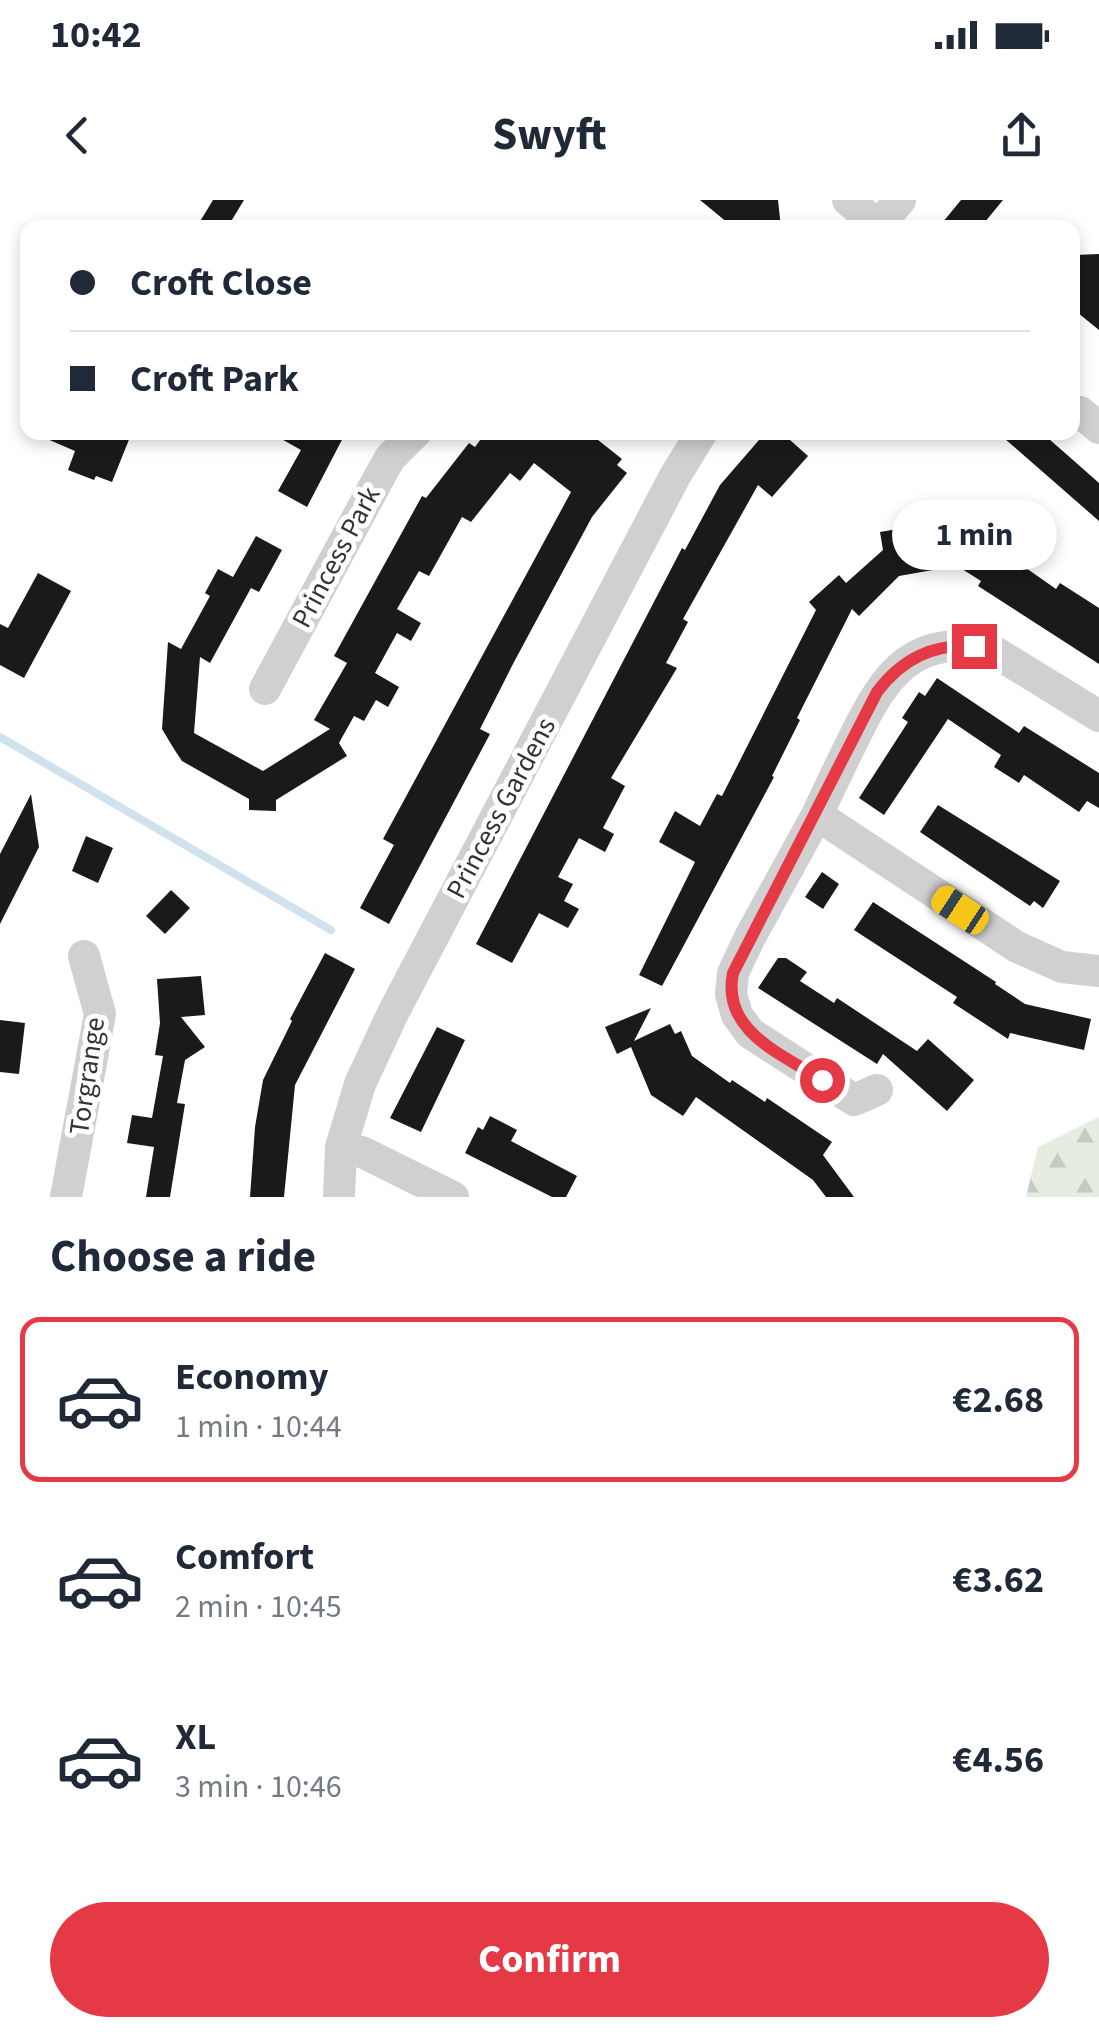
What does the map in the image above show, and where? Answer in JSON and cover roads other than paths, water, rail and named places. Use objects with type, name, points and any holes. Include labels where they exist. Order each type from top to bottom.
[{"type":"street","points":[[848,200],[869,220]]},
{"type":"street","points":[[883,220],[900,200]]},
{"type":"street","name":"Princess Park","points":[[266,689],[380,474],[408,440]]},
{"type":"street","name":"Princess Gardens","points":[[339,1197],[340,1146],[360,1084],[688,440]]},
{"type":"street","points":[[877,1090],[854,1100],[750,1033],[732,1005],[733,973],[877,692],[902,664],[937,648],[974,646],[992,651],[1099,716]]},
{"type":"street","points":[[817,814],[1017,947],[1062,967],[1099,971]]},
{"type":"street","name":"Torgrange","points":[[66,1197],[100,1014],[84,956]]},
{"type":"street","points":[[340,1146],[362,1152],[453,1197]]},
{"type":"waterway","points":[[0,737],[331,930]]}]
